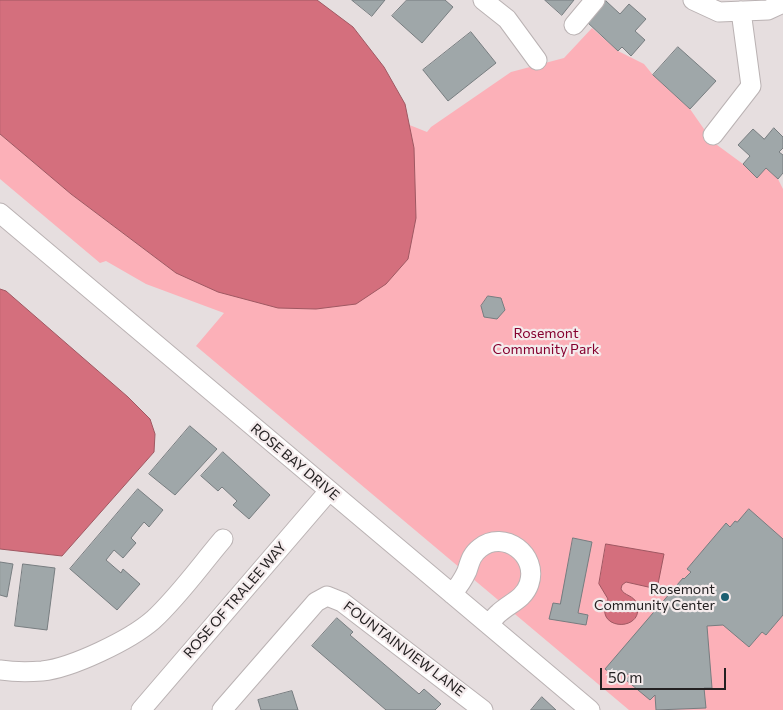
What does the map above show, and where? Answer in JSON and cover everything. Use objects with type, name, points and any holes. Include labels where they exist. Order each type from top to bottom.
[{"type":"street","points":[[483,0],[507,20],[537,60]]},
{"type":"street","points":[[574,24],[595,0]]},
{"type":"street","points":[[693,0],[719,12],[768,10],[783,4]]},
{"type":"street","points":[[713,135],[751,86],[741,11]]},
{"type":"street","name":"ROSE BAY DRIVE","points":[[0,214],[590,710]]},
{"type":"street","name":"ROSE OF TRALEE WAY","points":[[141,710],[329,491]]},
{"type":"street","points":[[0,670],[44,670],[85,658],[118,642],[152,620],[223,539]]},
{"type":"street","points":[[452,594],[460,585],[468,563],[478,549],[497,542],[504,542],[518,548],[525,554],[529,562],[531,570],[529,585],[520,599],[498,613],[489,624]]},
{"type":"street","name":"FOUNTAINVIEW LANE","points":[[222,710],[316,602],[327,596],[342,602],[483,710]]},
{"type":"green space","name":"Rosemont Community Park","points":[[592,28],[618,51],[644,64],[653,75],[690,109],[713,142],[757,177],[766,168],[778,179],[783,189],[783,710],[629,710],[196,346],[224,313],[146,284],[106,261],[100,263],[0,179],[0,134],[71,194],[176,273],[392,118],[427,132],[431,127],[511,72],[564,58]]},
{"type":"shaded area","points":[[0,0],[317,0],[353,27],[384,67],[405,104],[414,148],[416,218],[408,259],[386,284],[356,304],[316,309],[278,308],[218,292],[176,273],[71,194],[0,134]]},
{"type":"shaded area","points":[[0,289],[6,291],[128,397],[150,419],[155,434],[154,452],[62,556],[0,549]]},
{"type":"shaded area","points":[[606,544],[664,554],[657,589],[626,582],[622,585],[622,591],[634,599],[637,604],[637,613],[633,620],[627,624],[612,622],[606,617],[605,610],[608,599],[599,584]]},
{"type":"building","points":[[352,0],[385,0],[372,16]]},
{"type":"building","points":[[407,0],[445,0],[453,7],[422,43],[392,16]]},
{"type":"building","points":[[545,0],[574,0],[562,15]]},
{"type":"building","points":[[606,1],[620,14],[629,4],[646,19],[635,31],[645,40],[631,56],[622,47],[618,51],[587,22]]},
{"type":"building","points":[[471,32],[496,63],[448,101],[423,70]]},
{"type":"building","points":[[678,47],[716,81],[690,109],[653,75]]},
{"type":"building","points":[[774,128],[783,137],[783,148],[779,152],[783,155],[783,173],[778,179],[766,168],[757,178],[743,164],[750,156],[738,145],[753,129],[764,139]]},
{"type":"building","points":[[488,296],[501,298],[505,310],[497,319],[484,317],[481,306]]},
{"type":"building","points":[[190,426],[217,449],[175,495],[149,474]]},
{"type":"building","points":[[223,452],[270,495],[249,519],[233,505],[237,501],[222,487],[218,491],[201,476]]},
{"type":"building","points":[[138,489],[163,510],[149,527],[144,522],[131,538],[136,543],[123,558],[114,550],[106,560],[121,573],[123,569],[140,584],[117,610],[70,569]]},
{"type":"building","name":"Rosemont Community Center","points":[[749,509],[783,539],[783,615],[766,635],[762,632],[749,647],[723,625],[707,626],[712,688],[704,688],[706,708],[656,710],[655,695],[650,700],[626,680],[631,674],[613,675],[605,669],[683,578],[691,572],[687,569],[726,523],[730,527]]},
{"type":"building","points":[[573,538],[592,542],[578,613],[588,615],[586,625],[549,619],[553,603],[560,604]]},
{"type":"building","points":[[0,562],[13,564],[7,597],[0,595]]},
{"type":"building","points":[[23,564],[55,568],[47,630],[15,626]]},
{"type":"building","points":[[337,618],[353,632],[350,635],[419,694],[424,689],[441,704],[435,710],[386,710],[312,646]]},
{"type":"building","points":[[292,691],[298,710],[261,710],[258,700]]},
{"type":"building","points":[[542,697],[556,710],[531,710]]},
{"type":"place","name":"Rosemont Community Center","points":[[725,597]]}]
